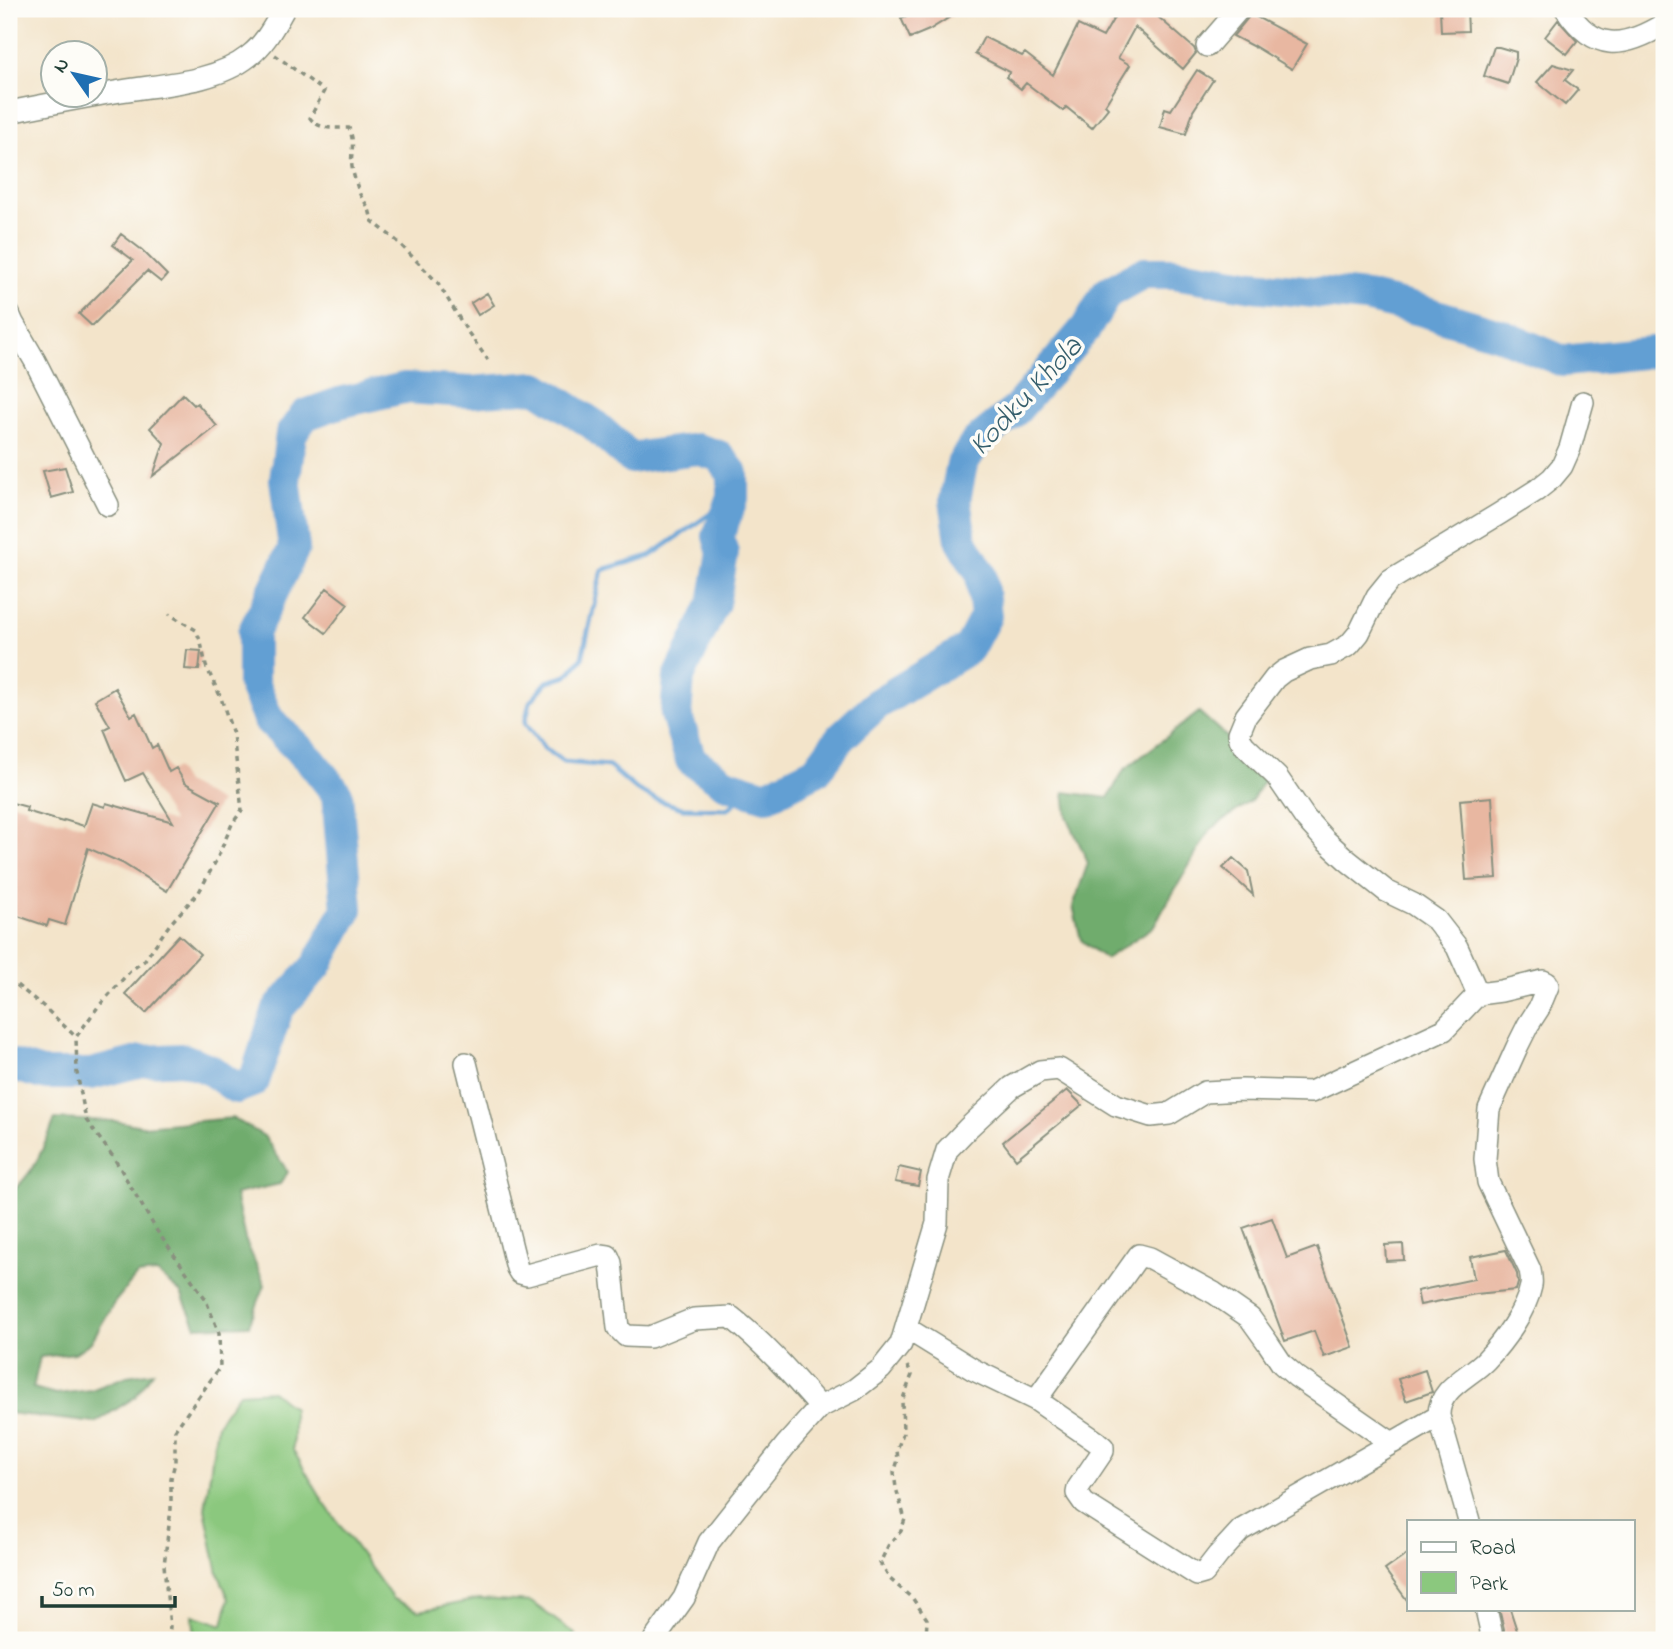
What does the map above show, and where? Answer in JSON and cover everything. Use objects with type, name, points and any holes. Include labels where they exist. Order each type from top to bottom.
[{"type":"street","points":[[9,112],[197,79],[225,71],[250,56],[268,37],[284,9]]},
{"type":"street","points":[[1207,46],[1239,9]]},
{"type":"street","points":[[1566,9],[1578,26],[1594,38],[1613,43],[1647,34],[1664,24]]},
{"type":"street","points":[[9,314],[108,505]]},
{"type":"street","points":[[1478,994],[1457,947],[1436,920],[1413,904],[1386,891],[1325,840],[1277,777],[1244,746],[1239,733],[1246,716],[1275,678],[1310,659],[1331,655],[1349,645],[1359,633],[1377,596],[1390,580],[1499,514],[1552,478],[1562,466],[1570,448],[1583,402]]},
{"type":"street","points":[[654,1640],[684,1598],[709,1542],[786,1445],[820,1407],[854,1390],[881,1369],[903,1336],[937,1223],[938,1180],[947,1150],[1012,1087],[1040,1071],[1059,1069],[1116,1105],[1151,1116],[1169,1114],[1205,1092],[1311,1092],[1444,1030],[1478,994],[1543,981],[1548,986],[1539,1008],[1517,1047],[1489,1109],[1485,1159],[1488,1182],[1531,1270],[1531,1284],[1524,1304],[1506,1336],[1485,1361],[1445,1394],[1440,1404],[1439,1416],[1469,1520]]},
{"type":"street","points":[[466,1063],[520,1273],[527,1275],[601,1255],[608,1256],[618,1328],[625,1336],[650,1338],[694,1320],[731,1317],[781,1363],[820,1407]]},
{"type":"street","points":[[1036,1400],[1139,1255],[1150,1258],[1214,1293],[1250,1318],[1282,1364],[1392,1443]]},
{"type":"street","points":[[903,1336],[1036,1400],[1103,1447],[1078,1488],[1077,1493],[1084,1503],[1197,1575],[1204,1573],[1241,1530],[1439,1416]]},
{"type":"street","points":[[1486,1610],[1491,1631],[1490,1640]]},
{"type":"path","points":[[250,56],[270,51],[324,90],[310,118],[315,125],[349,128],[353,139],[352,167],[359,194],[367,204],[371,220],[397,241],[438,283],[488,360]]},
{"type":"path","points":[[168,1640],[170,1627],[164,1565],[171,1509],[171,1478],[175,1463],[175,1430],[220,1367],[219,1333],[205,1298],[157,1230],[114,1158],[86,1120],[77,1073],[76,1037],[131,970],[144,961],[170,924],[198,892],[217,859],[232,824],[242,810],[233,734],[222,698],[206,666],[196,630],[169,614]]},
{"type":"path","points":[[9,979],[76,1037]]},
{"type":"path","points":[[903,1336],[907,1366],[912,1375],[902,1401],[903,1433],[897,1450],[898,1460],[894,1473],[905,1518],[901,1531],[888,1546],[880,1563],[890,1579],[913,1600],[927,1619],[926,1640]]},
{"type":"green space","points":[[1199,712],[1268,774],[1252,800],[1210,830],[1153,927],[1105,959],[1081,940],[1073,906],[1088,863],[1067,816],[1064,792],[1108,798],[1124,770]]},
{"type":"green space","points":[[233,1118],[264,1136],[288,1172],[280,1184],[235,1194],[245,1239],[265,1285],[249,1325],[196,1327],[181,1293],[157,1273],[137,1275],[114,1303],[91,1342],[75,1353],[40,1357],[33,1388],[56,1394],[91,1390],[127,1376],[153,1372],[135,1397],[95,1423],[9,1413],[9,1193],[32,1169],[55,1119],[115,1121],[143,1126]]},
{"type":"green space","points":[[272,1391],[293,1408],[293,1450],[324,1503],[393,1599],[419,1611],[480,1599],[531,1602],[575,1634],[572,1640],[195,1640],[193,1615],[223,1625],[229,1599],[218,1573],[205,1509],[217,1424],[239,1393]]},
{"type":"building","points":[[924,9],[963,9],[929,30],[910,38],[901,18]]},
{"type":"building","points":[[1119,9],[1149,9],[1194,48],[1196,53],[1183,69],[1135,27],[1118,58],[1130,65],[1105,105],[1108,108],[1092,128],[1066,107],[1063,111],[1026,83],[1021,89],[1006,77],[1010,72],[975,54],[984,37],[1022,56],[1025,53],[1053,75],[1078,25],[1103,37]]},
{"type":"building","points":[[1440,9],[1467,9],[1468,31],[1441,32]]},
{"type":"building","points":[[1251,14],[1307,44],[1292,69],[1233,36]]},
{"type":"building","points":[[1558,20],[1577,41],[1567,54],[1545,37]]},
{"type":"building","points":[[1494,47],[1516,52],[1508,84],[1484,76]]},
{"type":"building","points":[[1553,64],[1573,70],[1565,80],[1578,90],[1565,105],[1537,82]]},
{"type":"building","points":[[1197,70],[1213,80],[1193,111],[1186,134],[1160,127],[1165,108],[1171,110]]},
{"type":"building","points":[[121,234],[167,275],[161,282],[147,271],[92,326],[79,314],[133,260],[113,245]]},
{"type":"building","points":[[487,293],[494,305],[478,315],[471,303]]},
{"type":"building","points":[[183,394],[194,405],[197,403],[217,426],[153,476],[164,443],[150,428]]},
{"type":"building","points":[[65,467],[73,492],[51,498],[43,471]]},
{"type":"building","points":[[327,588],[348,604],[326,633],[305,617]]},
{"type":"building","points":[[187,650],[201,651],[199,670],[185,669]]},
{"type":"building","points":[[115,688],[131,716],[136,713],[152,748],[157,745],[169,772],[176,768],[185,783],[220,802],[167,891],[122,863],[88,848],[65,925],[49,920],[47,926],[9,913],[9,802],[27,807],[26,811],[84,826],[92,803],[105,807],[106,803],[173,822],[143,773],[126,781],[118,763],[104,729],[110,726],[95,700]]},
{"type":"building","points":[[1492,797],[1497,878],[1466,880],[1460,800]]},
{"type":"building","points":[[1233,858],[1248,871],[1253,895],[1223,868]]},
{"type":"building","points":[[179,935],[200,954],[146,1013],[125,994]]},
{"type":"building","points":[[1067,1090],[1082,1105],[1016,1159],[1003,1142]]},
{"type":"building","points":[[899,1167],[921,1172],[918,1186],[895,1182]]},
{"type":"building","points":[[1272,1218],[1287,1258],[1317,1247],[1353,1347],[1324,1357],[1314,1331],[1285,1341],[1243,1228]]},
{"type":"building","points":[[1403,1244],[1404,1260],[1386,1261],[1385,1245]]},
{"type":"building","points":[[1506,1250],[1517,1274],[1516,1290],[1476,1294],[1420,1305],[1417,1291],[1474,1279],[1470,1257]]},
{"type":"building","points":[[1425,1370],[1432,1392],[1406,1401],[1398,1379]]},
{"type":"building","points":[[1407,1554],[1407,1600],[1385,1570]]},
{"type":"building","points":[[1499,1610],[1510,1610],[1520,1640],[1503,1640],[1504,1629]]},
{"type":"waterway","name":"Kodku Khola","points":[[9,1064],[42,1074],[91,1074],[142,1061],[183,1059],[209,1069],[236,1088],[254,1081],[278,1009],[317,965],[347,909],[337,794],[312,762],[268,719],[253,683],[253,633],[294,548],[285,479],[291,434],[305,415],[339,403],[404,388],[471,392],[536,387],[593,424],[631,458],[697,449],[719,456],[733,474],[733,498],[718,536],[723,553],[714,603],[679,677],[676,714],[691,760],[725,783],[766,796],[816,771],[841,737],[877,704],[969,648],[986,616],[981,574],[961,540],[955,500],[962,464],[976,442],[1016,410],[1086,328],[1107,293],[1143,273],[1173,273],[1253,286],[1366,297],[1499,334],[1563,361],[1664,352]]},
{"type":"waterway","points":[[733,498],[650,556],[602,570],[582,658],[567,676],[547,682],[530,702],[525,723],[544,748],[563,762],[609,766],[637,790],[682,808],[727,809],[750,791]]}]
